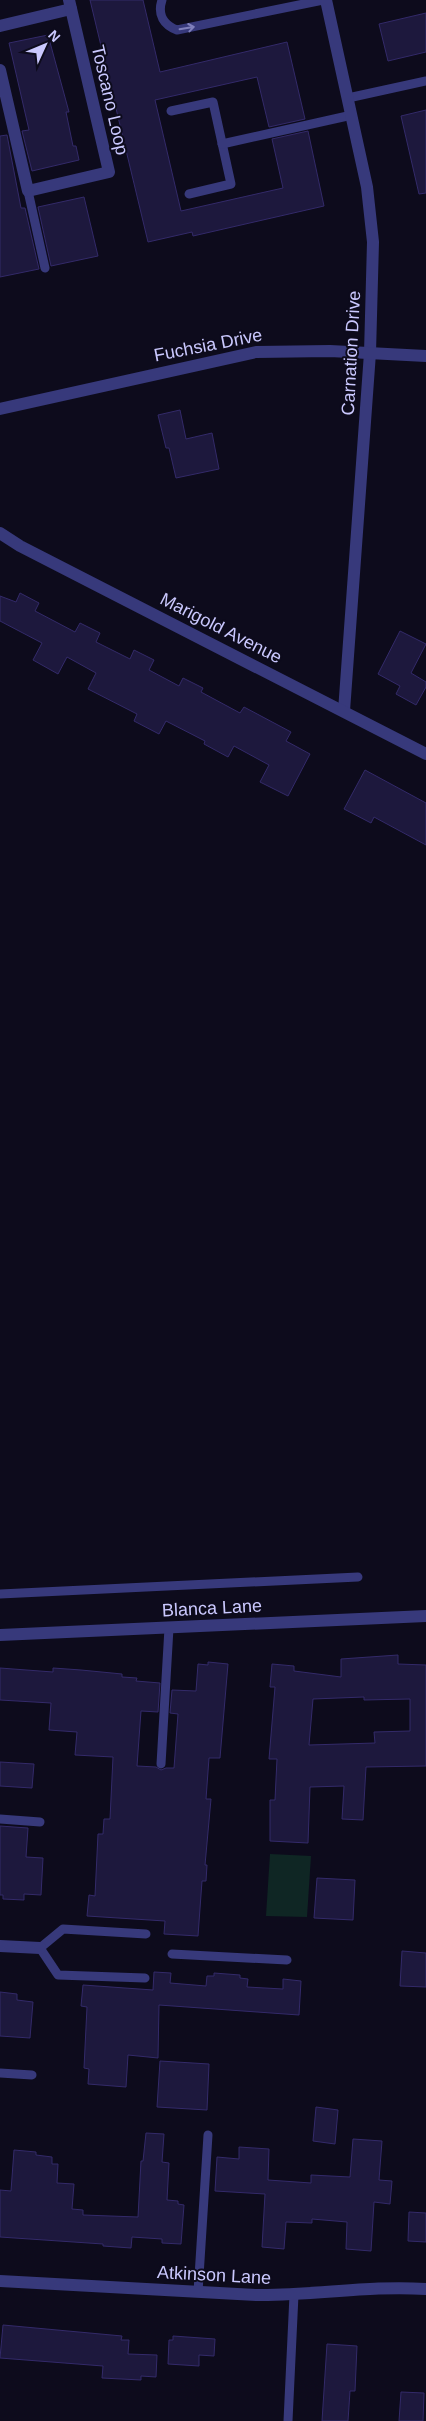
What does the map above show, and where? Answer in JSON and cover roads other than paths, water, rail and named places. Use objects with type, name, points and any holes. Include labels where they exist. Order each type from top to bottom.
[{"type":"street","name":"Carnation Drive","points":[[325,0],[367,187],[373,242],[370,353],[344,711]]},
{"type":"street","name":"Toscano Loop","points":[[0,26],[70,4],[109,172],[28,191]]},
{"type":"street","points":[[0,70],[28,191]]},
{"type":"street","name":"Fuchsia Drive","points":[[0,409],[256,352],[293,350],[426,356]]},
{"type":"street","name":"Marigold Avenue","points":[[0,533],[20,546],[426,754]]},
{"type":"street","name":"Blanca Lane","points":[[0,1635],[426,1616]]},
{"type":"street","points":[[0,1946],[40,1948]]},
{"type":"street","name":"Atkinson Lane","points":[[0,2281],[294,2296],[390,2287],[426,2289]]},
{"type":"lane","points":[[162,0],[160,12],[162,18],[165,23],[178,30],[325,0]]},
{"type":"lane","points":[[348,98],[426,81]]},
{"type":"lane","points":[[171,111],[213,102],[231,184],[189,194]]},
{"type":"lane","points":[[222,144],[352,115]]},
{"type":"lane","points":[[28,191],[45,268]]},
{"type":"lane","points":[[0,1594],[358,1577]]},
{"type":"lane","points":[[161,1764],[169,1628]]},
{"type":"lane","points":[[0,1819],[40,1822]]},
{"type":"lane","points":[[146,1934],[63,1929],[40,1948],[58,1974],[146,1978]]},
{"type":"lane","points":[[172,1954],[287,1960]]},
{"type":"lane","points":[[0,2073],[32,2075]]},
{"type":"lane","points":[[198,2292],[208,2135]]},
{"type":"lane","points":[[288,2421],[294,2296]]}]
